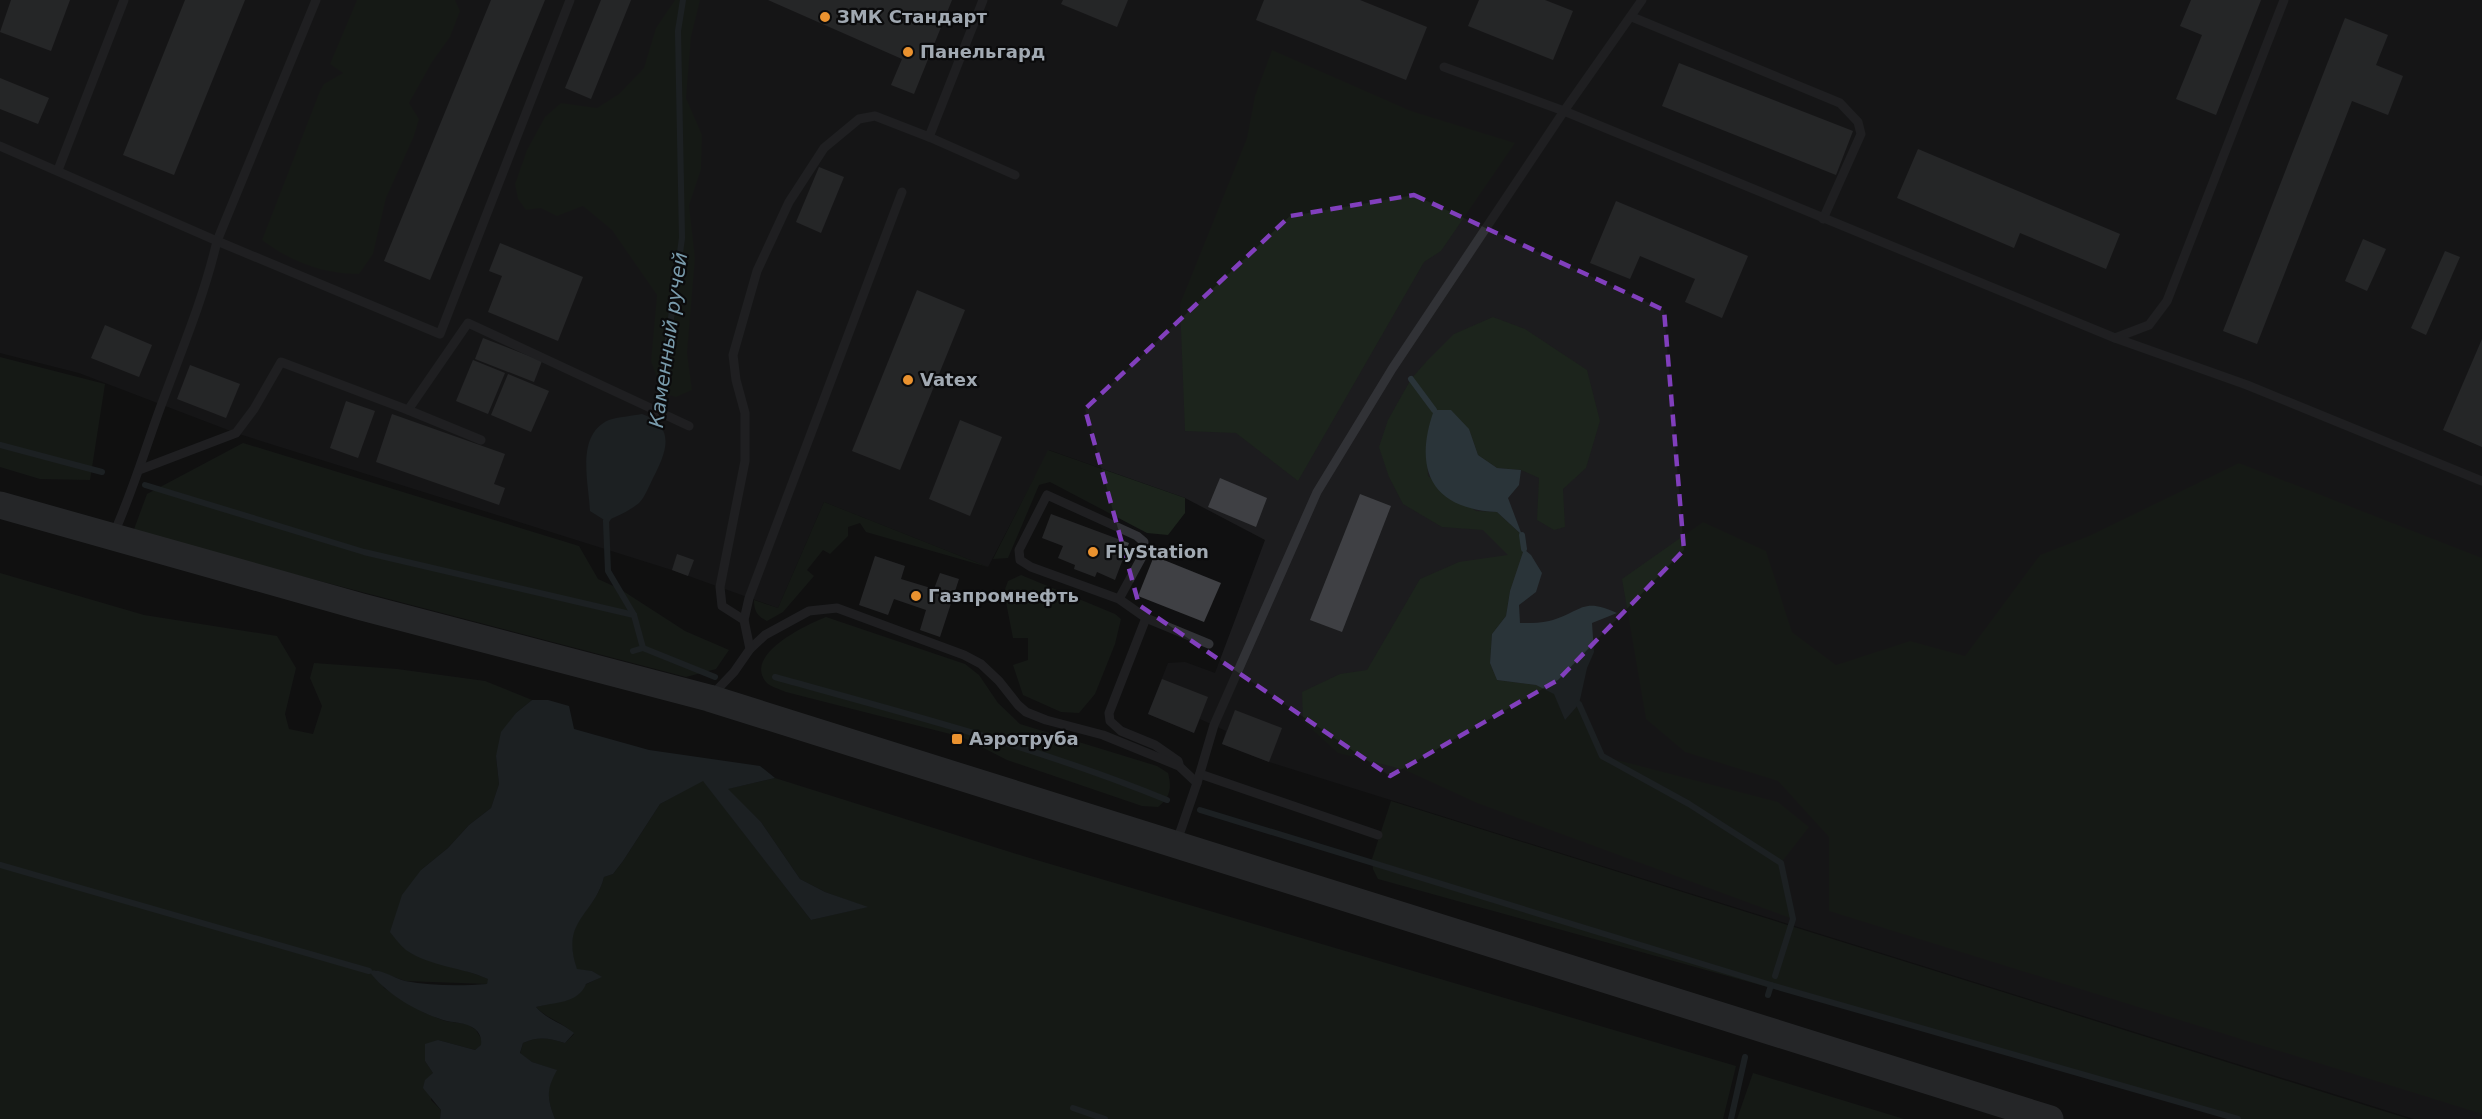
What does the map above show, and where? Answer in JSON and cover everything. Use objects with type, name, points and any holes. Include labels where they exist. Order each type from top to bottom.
[{"type":"main road","points":[[0,505],[362,607],[709,698],[1044,804],[1177,843],[2050,1119]]},
{"type":"lane","points":[[58,170],[124,0]]},
{"type":"lane","points":[[112,536],[129,499],[161,405],[206,287],[217,242],[316,0]]},
{"type":"lane","points":[[0,146],[217,242],[440,334],[570,0]]},
{"type":"lane","points":[[929,137],[983,0]]},
{"type":"lane","points":[[1177,843],[1199,779],[1214,725],[1317,492],[1392,369],[1564,111],[1642,0]]},
{"type":"lane","points":[[2115,338],[2150,325],[2167,301],[2284,0]]},
{"type":"lane","points":[[1632,17],[1840,103],[1858,122],[1861,134],[1823,219]]},
{"type":"lane","points":[[1443,67],[1564,111],[2115,338],[2247,386],[2482,481]]},
{"type":"lane","points":[[744,620],[722,606],[720,587],[745,461],[745,413],[736,380],[734,355],[757,272],[789,202],[824,148],[859,119],[875,116],[1015,175]]},
{"type":"lane","points":[[750,649],[744,620],[749,598],[902,192]]},
{"type":"lane","points":[[408,410],[468,323],[689,426]]},
{"type":"lane","points":[[139,470],[236,433],[254,409],[281,363],[408,410],[482,441]]},
{"type":"lane","points":[[1119,600],[1143,555],[1144,542],[1137,536],[1047,495],[1019,550],[1020,560],[1031,567],[1119,600],[1146,618],[1209,644]]},
{"type":"lane","points":[[709,698],[734,672],[750,649],[765,635],[809,611],[837,608],[964,655],[981,664],[999,681],[1018,705],[1034,716],[1103,735],[1179,766],[1199,779],[1378,835]]},
{"type":"lane","points":[[1103,735],[1109,713],[1146,618]]},
{"type":"lane","points":[[1109,713],[1110,721],[1115,727],[1155,746],[1178,761],[1179,766]]},
{"type":"highlighted area","points":[[1414,195],[1664,310],[1684,550],[1558,680],[1390,776],[1139,605],[1085,409],[1290,216]]},
{"type":"shaded area","points":[[0,0],[2482,0],[2482,1119],[2414,1119],[1269,762],[1222,744],[1226,731],[1200,719],[1194,733],[1148,714],[1168,663],[1185,662],[1215,673],[1265,540],[1185,498],[1049,450],[988,567],[824,502],[778,608],[672,570],[236,433],[79,373],[0,353]]},
{"type":"shaded area","points":[[357,0],[455,0],[460,11],[450,37],[432,62],[409,103],[419,119],[414,136],[386,198],[373,254],[359,274],[333,272],[308,265],[284,255],[262,240],[320,91],[324,84],[343,73],[330,64]]},
{"type":"shaded area","points":[[675,0],[700,0],[691,37],[686,98],[702,135],[701,169],[689,205],[695,258],[687,353],[692,390],[676,397],[662,393],[651,361],[657,295],[612,230],[583,206],[557,216],[541,208],[526,210],[518,199],[515,184],[527,150],[545,117],[561,103],[597,108],[619,94],[644,68],[656,28]]},
{"type":"shaded area","points":[[1272,50],[1411,111],[1515,143],[1441,251],[1424,262],[1298,481],[1236,433],[1185,431],[1180,304],[1247,138],[1255,96]]},
{"type":"shaded area","points":[[1493,317],[1525,329],[1587,370],[1600,421],[1586,468],[1563,489],[1565,527],[1554,530],[1537,520],[1539,478],[1521,470],[1497,468],[1478,455],[1469,429],[1427,456],[1428,476],[1476,511],[1497,512],[1522,535],[1524,549],[1510,591],[1506,616],[1492,634],[1490,663],[1497,680],[1536,685],[1555,694],[1565,720],[1579,704],[1602,756],[1778,802],[1809,827],[1781,863],[1793,919],[1477,803],[1405,770],[1338,753],[1303,721],[1302,692],[1340,674],[1367,670],[1420,579],[1459,562],[1508,555],[1483,530],[1442,527],[1403,504],[1389,477],[1379,447],[1388,420],[1411,379],[1454,334]]},
{"type":"shaded area","points":[[0,357],[105,384],[90,480],[40,479],[0,467]]},
{"type":"shaded area","points":[[1434,410],[1451,410],[1469,429],[1478,455],[1497,468],[1521,470],[1519,485],[1508,498],[1522,535],[1497,512],[1474,509],[1456,503],[1443,494],[1433,482],[1427,467],[1426,450]]},
{"type":"shaded area","points":[[642,414],[653,419],[664,433],[666,441],[662,458],[639,503],[606,521],[590,511],[586,461],[588,448],[598,427],[609,420]]},
{"type":"shaded area","points":[[243,443],[579,546],[598,579],[620,589],[685,631],[729,650],[716,669],[686,677],[133,532],[147,494]]},
{"type":"shaded area","points":[[1048,450],[1185,498],[1185,513],[1168,535],[1147,533],[1050,482],[1039,485],[1008,558],[993,559]]},
{"type":"shaded area","points":[[2239,463],[2482,558],[2482,1114],[1829,911],[1829,837],[1778,781],[1685,752],[1646,719],[1622,579],[1703,522],[1766,551],[1792,632],[1836,665],[1910,641],[1965,656],[2040,555],[2089,536]]},
{"type":"shaded area","points":[[824,502],[988,567],[866,532],[860,523],[848,527],[848,536],[830,554],[823,550],[807,570],[814,576],[783,612],[767,621],[757,613],[754,600],[778,608]]},
{"type":"shaded area","points":[[1524,549],[1531,555],[1542,573],[1536,592],[1519,605],[1520,623],[1549,621],[1588,606],[1605,608],[1617,613],[1592,623],[1594,652],[1587,668],[1579,704],[1565,720],[1554,694],[1536,685],[1497,680],[1490,663],[1492,634],[1506,616],[1510,591]]},
{"type":"shaded area","points":[[0,573],[144,615],[277,636],[296,668],[285,714],[289,729],[313,734],[322,706],[310,678],[314,663],[397,669],[485,681],[532,700],[516,713],[496,756],[499,784],[491,808],[469,825],[448,848],[421,870],[458,968],[489,979],[487,984],[405,981],[375,970],[384,988],[425,1013],[445,1021],[467,1024],[476,1030],[482,1040],[482,1045],[475,1050],[438,1040],[425,1061],[433,1073],[431,1100],[441,1110],[440,1119],[0,1119]]},
{"type":"shaded area","points":[[1021,575],[1115,614],[1121,619],[1115,644],[1095,694],[1079,713],[1061,712],[1023,695],[1013,665],[1028,660],[1028,638],[1013,638],[1004,592],[1008,581]]},
{"type":"shaded area","points":[[826,617],[965,664],[979,675],[998,703],[1020,724],[1157,766],[1168,773],[1170,788],[1167,796],[1158,807],[1142,806],[1007,760],[962,737],[786,692],[768,684],[761,671],[763,661],[770,651],[793,633]]},
{"type":"shaded area","points":[[532,700],[548,700],[569,706],[574,729],[649,750],[760,766],[775,778],[728,789],[761,822],[800,879],[825,892],[868,907],[811,920],[703,781],[660,804],[623,861],[613,874],[604,877],[593,901],[580,919],[573,939],[573,953],[577,969],[592,971],[602,977],[586,984],[582,991],[571,999],[536,1007],[544,1015],[574,1033],[565,1043],[544,1038],[528,1041],[523,1043],[520,1053],[532,1062],[557,1070],[549,1094],[555,1119],[440,1119],[441,1110],[423,1088],[425,1080],[433,1073],[425,1061],[425,1044],[438,1040],[475,1050],[481,1045],[481,1038],[475,1029],[468,1025],[443,1020],[412,1007],[384,987],[369,971],[374,970],[405,981],[425,984],[487,984],[488,979],[478,975],[416,956],[406,950],[390,932],[402,895],[421,870],[448,848],[469,825],[491,808],[499,784],[496,756],[501,732],[516,713]]},
{"type":"shaded area","points":[[775,778],[1023,856],[1736,1066],[1723,1119],[555,1119],[549,1094],[550,1083],[556,1070],[532,1062],[520,1054],[523,1043],[544,1038],[565,1043],[574,1034],[536,1007],[601,977],[592,971],[577,970],[572,939],[575,928],[593,901],[604,877],[613,874],[623,861],[660,804],[703,780],[811,920],[866,907],[825,892],[800,879],[761,822],[727,789]]},
{"type":"shaded area","points":[[1391,801],[2409,1119],[2237,1119],[1378,879],[1373,869],[1372,859]]},
{"type":"shaded area","points":[[1753,1073],[1904,1119],[1737,1119]]},
{"type":"building","points":[[11,0],[70,0],[51,51],[0,32]]},
{"type":"building","points":[[185,0],[245,0],[174,175],[123,155]]},
{"type":"building","points":[[491,0],[545,0],[430,280],[384,261]]},
{"type":"building","points":[[601,0],[631,0],[591,99],[565,88]]},
{"type":"building","name":"Панельгард","points":[[768,0],[952,0],[914,94],[891,85],[902,59]]},
{"type":"building","points":[[1063,0],[1128,0],[1117,27],[1061,4]]},
{"type":"building","points":[[1264,0],[1360,0],[1427,27],[1406,80],[1256,20]]},
{"type":"building","points":[[1479,0],[1545,0],[1573,11],[1553,60],[1468,26]]},
{"type":"building","points":[[2191,0],[2261,0],[2216,115],[2176,99],[2202,35],[2180,26]]},
{"type":"building","points":[[2345,18],[2388,35],[2376,65],[2403,76],[2388,115],[2352,101],[2257,344],[2223,331]]},
{"type":"building","points":[[1679,63],[1853,131],[1836,175],[1662,106]]},
{"type":"building","points":[[0,78],[49,98],[38,124],[0,109]]},
{"type":"building","points":[[1918,149],[2120,234],[2106,269],[2020,233],[2014,248],[1897,198]]},
{"type":"building","points":[[819,167],[844,177],[821,233],[796,222]]},
{"type":"building","points":[[1616,201],[1748,256],[1722,318],[1685,302],[1695,279],[1640,256],[1630,279],[1590,263]]},
{"type":"building","points":[[2363,239],[2386,249],[2367,291],[2345,281]]},
{"type":"building","points":[[500,243],[583,277],[558,341],[488,312],[502,276],[489,271]]},
{"type":"building","points":[[2445,251],[2460,257],[2426,335],[2411,328]]},
{"type":"building","name":"Vatex","points":[[917,290],[965,310],[900,470],[852,451]]},
{"type":"building","points":[[105,325],[152,345],[139,377],[91,358]]},
{"type":"building","points":[[483,338],[542,361],[534,382],[475,359]]},
{"type":"building","points":[[2482,339],[2482,447],[2443,430]]},
{"type":"building","points":[[473,360],[505,373],[488,414],[456,401]]},
{"type":"building","points":[[190,365],[240,384],[226,418],[177,399]]},
{"type":"building","points":[[508,374],[549,391],[531,432],[491,415]]},
{"type":"building","points":[[346,401],[375,411],[358,458],[330,448]]},
{"type":"building","points":[[392,414],[505,454],[494,484],[505,488],[499,505],[376,462]]},
{"type":"building","points":[[960,420],[1002,437],[970,516],[929,499]]},
{"type":"building","points":[[1220,478],[1267,498],[1256,527],[1208,507]]},
{"type":"building","points":[[1360,494],[1391,506],[1342,632],[1310,620]]},
{"type":"building","name":"FlyStation","points":[[1051,514],[1129,543],[1115,580],[1097,572],[1095,577],[1074,569],[1075,565],[1058,558],[1063,546],[1042,538]]},
{"type":"building","points":[[677,554],[694,560],[688,576],[672,570]]},
{"type":"building","points":[[875,556],[905,566],[901,579],[934,589],[940,573],[959,579],[940,637],[920,630],[926,610],[894,599],[888,615],[859,605]]},
{"type":"building","points":[[1154,556],[1221,583],[1204,622],[1138,596]]},
{"type":"building","points":[[1162,679],[1208,697],[1194,733],[1148,714]]},
{"type":"building","points":[[1235,710],[1282,728],[1269,762],[1222,744]]},
{"type":"waterway","name":"Каменный ручей","points":[[656,428],[682,238],[678,31],[683,0]]},
{"type":"waterway","points":[[1411,379],[1434,410]]},
{"type":"waterway","points":[[0,445],[102,472]]},
{"type":"waterway","points":[[145,485],[364,552],[634,615]]},
{"type":"waterway","name":"Каменный ручей","points":[[610,515],[606,521],[608,571],[634,615],[643,648],[633,651]]},
{"type":"waterway","points":[[1522,535],[1524,549]]},
{"type":"waterway","points":[[643,648],[715,677]]},
{"type":"waterway","points":[[775,677],[1022,748],[1167,800]]},
{"type":"waterway","points":[[1579,704],[1602,756],[1689,804],[1781,863],[1793,919],[1775,976]]},
{"type":"waterway","points":[[1200,810],[1771,985],[2238,1119]]},
{"type":"waterway","points":[[0,865],[369,971]]},
{"type":"waterway","points":[[1768,995],[1771,985]]},
{"type":"waterway","points":[[1731,1119],[1745,1057]]},
{"type":"waterway","points":[[1073,1108],[1105,1119]]},
{"type":"place","name":"ЗМК Стандарт","points":[[825,17]]},
{"type":"place","name":"Панельгард","points":[[908,52]]},
{"type":"place","name":"Vatex","points":[[908,380]]},
{"type":"place","name":"FlyStation","points":[[1093,552]]},
{"type":"place","name":"Газпромнефть","points":[[916,596]]},
{"type":"place","name":"Аэротруба","points":[[957,739]]}]
